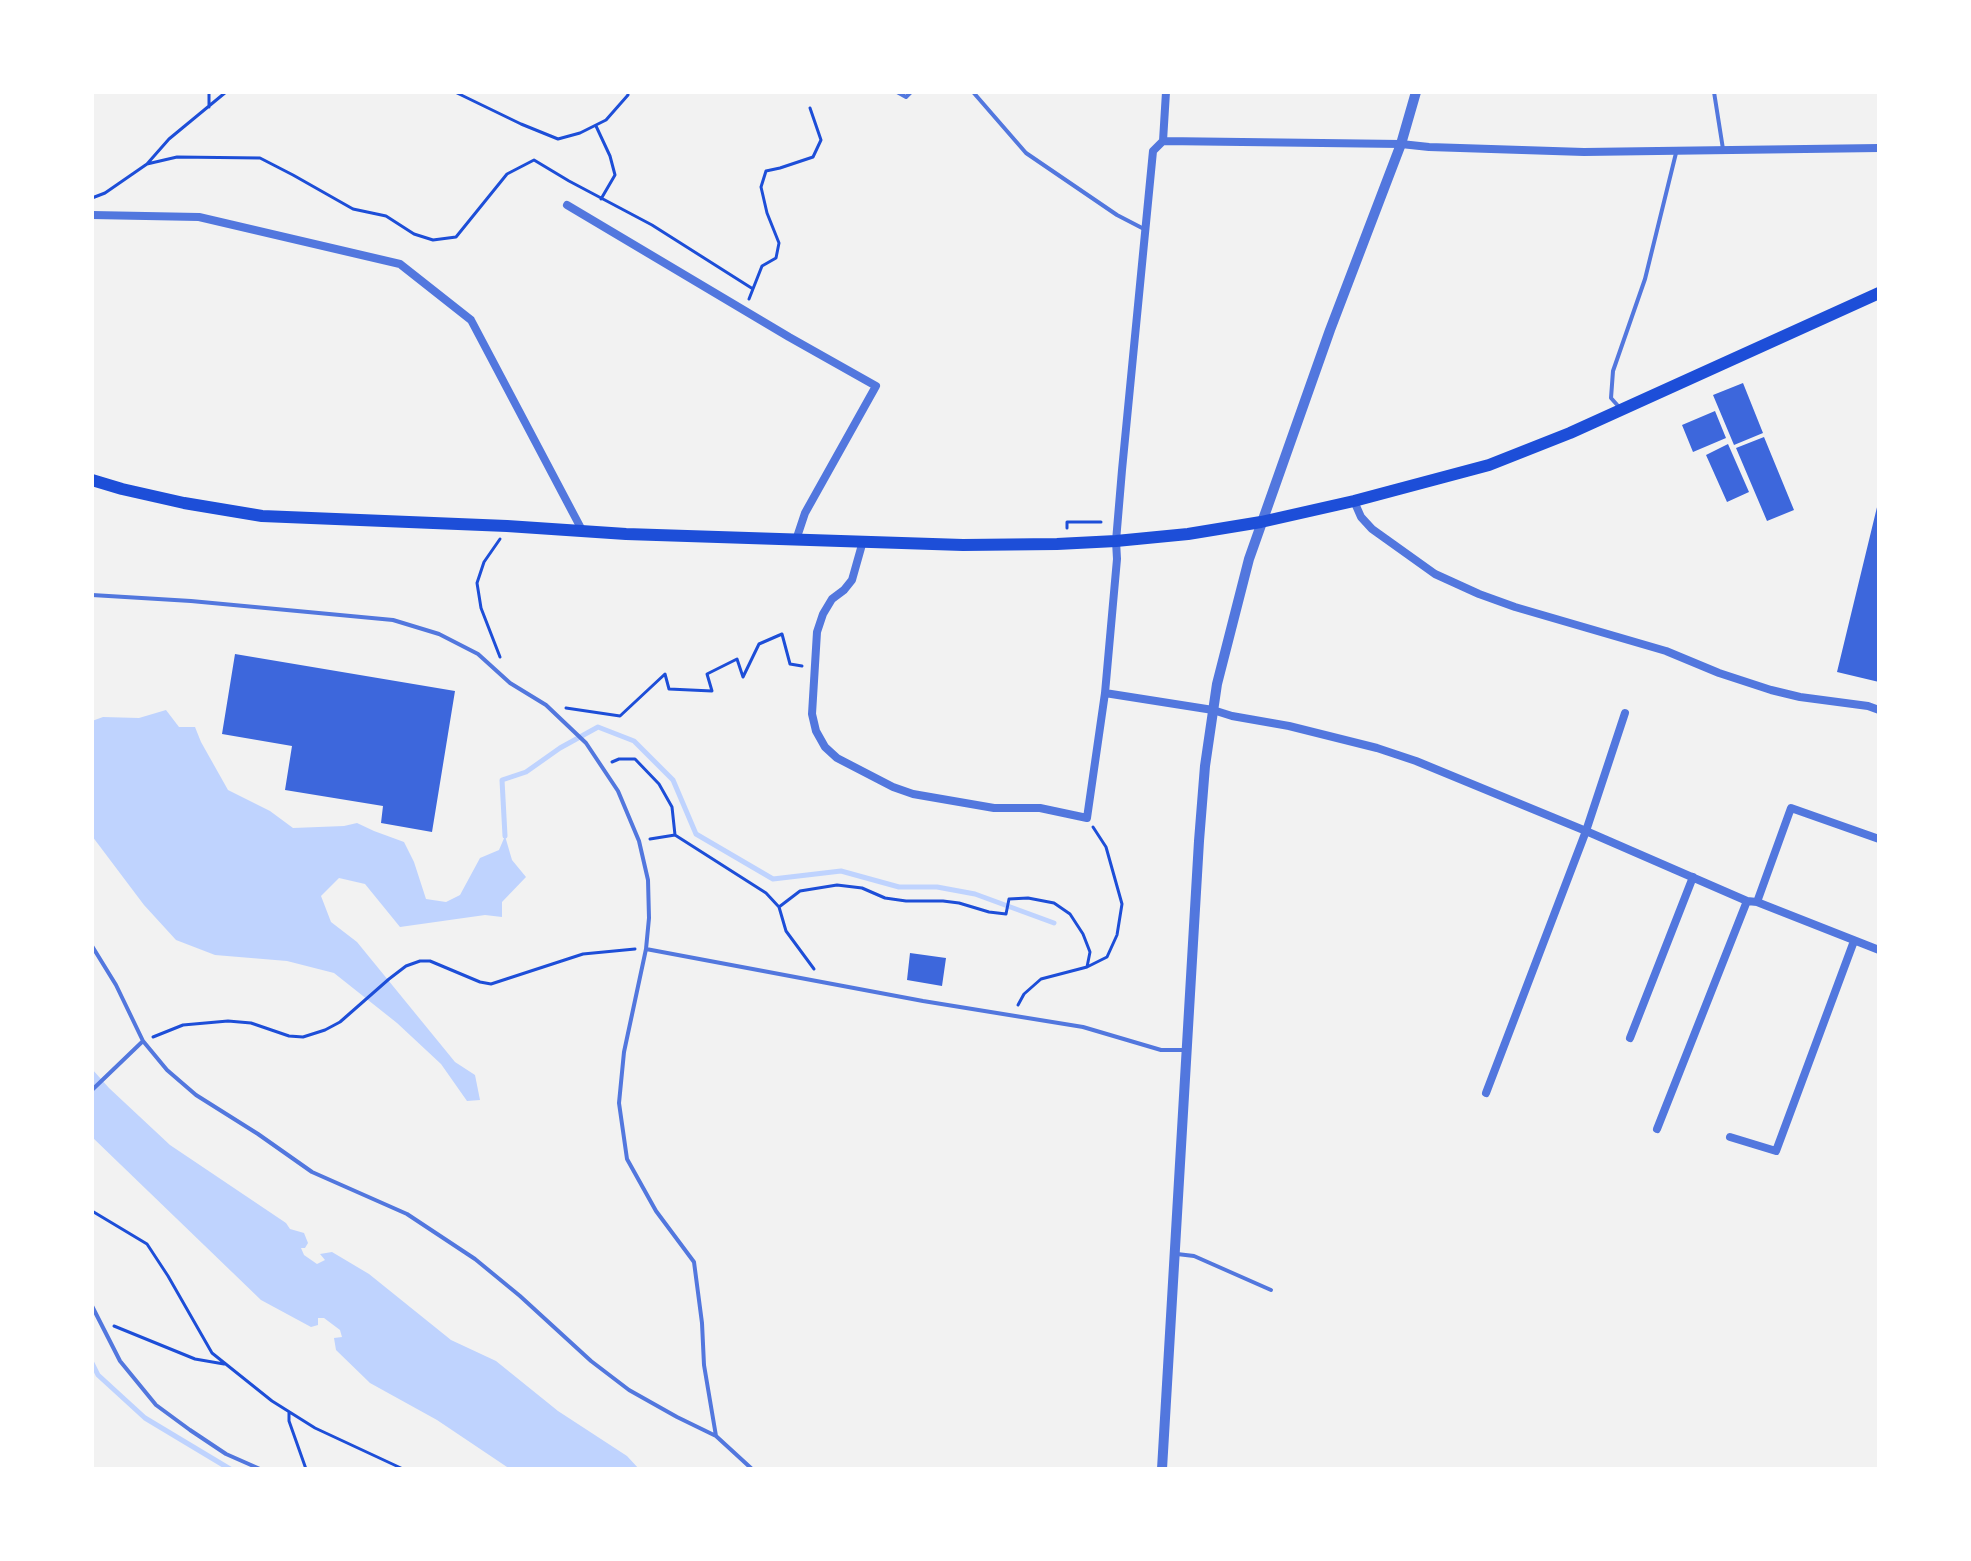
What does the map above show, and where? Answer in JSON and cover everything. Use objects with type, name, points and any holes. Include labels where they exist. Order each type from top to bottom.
[{"type":"main road","points":[[92,480],[184,503],[262,516],[721,539],[1057,544],[1188,534],[1261,522],[1354,501],[1489,465],[1570,433],[1879,293]]},
{"type":"street","points":[[863,541],[852,580],[832,599],[817,632],[812,714],[816,731],[825,747],[837,758],[913,794],[994,808],[1040,808],[1087,818],[1105,693],[1116,541],[1153,151],[1163,141],[1166,92]]},
{"type":"street","points":[[1162,1469],[1199,841],[1205,766],[1223,655],[1261,522],[1401,144],[1416,92]]},
{"type":"street","points":[[1163,141],[1401,144],[1584,152],[1879,148]]},
{"type":"street","points":[[567,205],[876,386],[805,513],[796,540]]},
{"type":"street","points":[[92,215],[199,217],[400,264],[471,320],[583,532]]},
{"type":"street","points":[[1354,501],[1361,517],[1372,529],[1435,574],[1479,594],[1666,651],[1771,690],[1879,710]]},
{"type":"street","points":[[1105,693],[1289,726],[1416,761],[1747,901],[1757,902],[1879,950]]},
{"type":"street","points":[[1486,1093],[1586,831],[1625,713]]},
{"type":"street","points":[[1757,902],[1791,808],[1879,839]]},
{"type":"street","points":[[1630,1038],[1693,877]]},
{"type":"street","points":[[1657,1129],[1747,901]]},
{"type":"street","points":[[1730,1137],[1776,1151],[1854,941]]},
{"type":"lane","points":[[897,92],[906,97],[911,92]]},
{"type":"lane","points":[[973,92],[1026,153],[1117,215],[1145,230]]},
{"type":"lane","points":[[1714,92],[1723,149]]},
{"type":"lane","points":[[1621,409],[1611,398],[1613,371],[1645,279],[1677,150]]},
{"type":"lane","points":[[92,595],[393,620],[439,634],[478,654],[510,683],[546,705],[586,743],[618,791],[639,841],[648,880],[646,949],[624,1052],[619,1103],[627,1159],[656,1211],[694,1262],[704,1365],[716,1436]]},
{"type":"lane","points":[[92,946],[116,985],[143,1041],[167,1070],[196,1095],[312,1172],[407,1214],[475,1259],[591,1361],[629,1390],[716,1436],[752,1469]]},
{"type":"lane","points":[[646,949],[923,1001],[1083,1027],[1161,1050],[1187,1050]]},
{"type":"lane","points":[[92,1090],[143,1041]]},
{"type":"lane","points":[[1174,1253],[1194,1256],[1271,1290]]},
{"type":"lane","points":[[92,1306],[120,1361],[156,1405],[226,1454],[260,1469]]},
{"type":"path","points":[[209,92],[209,107]]},
{"type":"path","points":[[92,198],[105,193],[147,164],[169,139],[226,92]]},
{"type":"path","points":[[455,92],[558,139],[580,133],[606,120],[628,92]]},
{"type":"path","points":[[745,311],[762,266],[776,258],[779,243],[761,187],[766,171],[813,157],[821,140],[810,108]]},
{"type":"path","points":[[595,126],[610,156],[615,175],[601,199]]},
{"type":"path","points":[[147,164],[177,157],[260,158],[353,209],[386,216],[414,234],[433,240],[456,237],[507,174],[534,160],[652,225],[753,289]]},
{"type":"path","points":[[1067,522],[1101,522]]},
{"type":"path","points":[[500,657],[481,608],[477,583],[484,562],[507,526]]},
{"type":"path","points":[[546,705],[620,716],[665,674],[669,689],[712,691],[707,674],[737,659],[743,677],[759,644],[782,634],[790,664],[814,668]]},
{"type":"path","points":[[602,767],[619,759],[635,759],[659,784],[672,807],[675,835]]},
{"type":"path","points":[[1012,1016],[1024,994],[1041,979],[1087,967],[1107,957],[1117,935],[1122,904],[1106,847],[1087,818]]},
{"type":"path","points":[[639,841],[675,835],[766,893],[779,907],[786,931],[823,982]]},
{"type":"path","points":[[779,907],[800,891],[837,885],[862,888],[885,898],[959,903],[1006,914],[1009,899],[1028,898],[1054,903],[1070,914],[1083,934],[1090,952],[1087,967]]},
{"type":"path","points":[[143,1041],[183,1025],[228,1021],[251,1023],[289,1036],[303,1037],[340,1022],[406,966],[420,961],[430,961],[491,984],[583,954],[646,949]]},
{"type":"path","points":[[92,1211],[147,1244],[212,1353],[272,1401],[315,1428],[403,1469]]},
{"type":"path","points":[[111,1325],[195,1359],[227,1365]]},
{"type":"path","points":[[289,1412],[289,1421],[306,1469]]},
{"type":"water","points":[[166,710],[179,727],[195,727],[228,790],[270,811],[293,828],[357,823],[404,842],[426,899],[446,902],[460,895],[480,858],[499,850],[505,836],[512,860],[526,877],[502,902],[502,917],[485,915],[400,927],[365,884],[339,878],[321,896],[331,922],[357,942],[455,1062],[475,1075],[480,1100],[467,1101],[441,1064],[397,1023],[334,973],[287,961],[215,955],[176,940],[144,905],[92,836],[92,721],[103,717],[139,718]]},
{"type":"water","points":[[92,1069],[170,1145],[286,1223],[290,1229],[304,1233],[308,1243],[301,1248],[304,1255],[317,1264],[325,1260],[320,1254],[332,1252],[369,1274],[451,1340],[496,1361],[558,1411],[627,1456],[639,1469],[510,1469],[437,1420],[370,1383],[336,1350],[334,1338],[342,1337],[340,1330],[324,1318],[318,1318],[318,1325],[311,1327],[261,1300],[92,1137]]},
{"type":"building","points":[[1743,383],[1763,433],[1734,445],[1713,395]]},
{"type":"building","points":[[1715,411],[1726,438],[1693,452],[1682,425]]},
{"type":"building","points":[[1764,437],[1794,510],[1767,521],[1736,448]]},
{"type":"building","points":[[1728,444],[1749,492],[1727,502],[1706,455]]},
{"type":"building","points":[[1879,503],[1879,682],[1837,672]]},
{"type":"building","points":[[235,654],[455,691],[432,832],[381,823],[383,806],[285,790],[292,746],[222,734]]},
{"type":"building","points":[[910,953],[946,958],[942,986],[907,980]]},
{"type":"waterway","points":[[505,836],[502,780],[526,772],[598,727],[634,741],[673,780],[696,834],[773,879],[841,871],[899,887],[937,887],[975,894],[1054,923]]},
{"type":"waterway","points":[[92,1363],[98,1375],[145,1418],[230,1469]]}]
